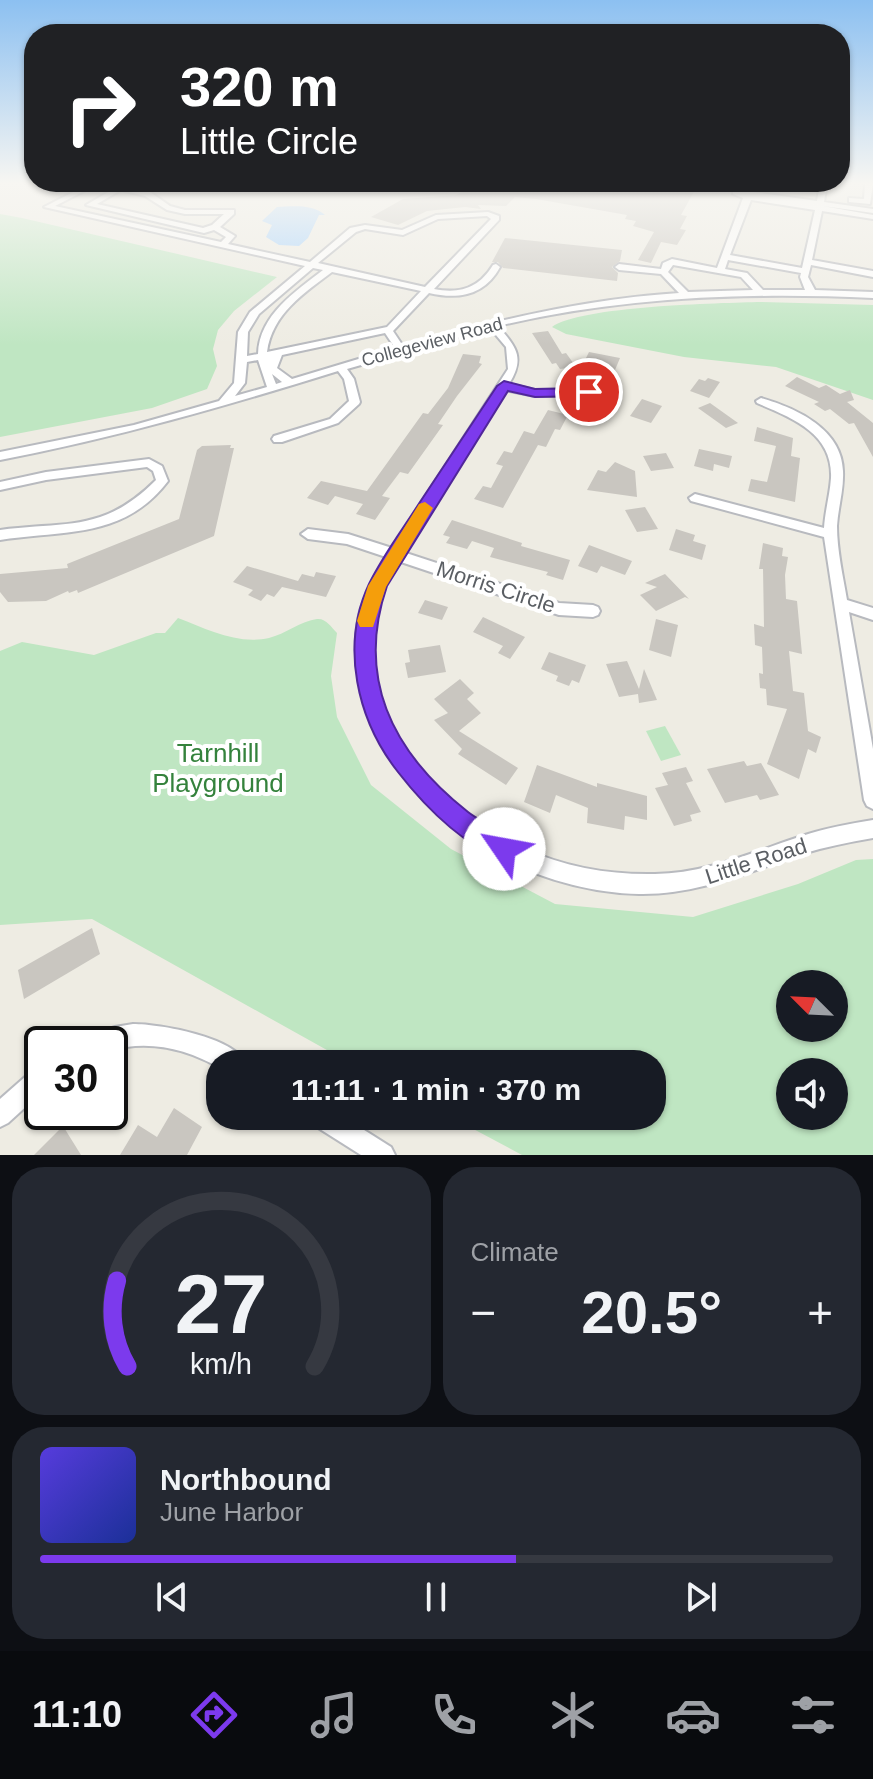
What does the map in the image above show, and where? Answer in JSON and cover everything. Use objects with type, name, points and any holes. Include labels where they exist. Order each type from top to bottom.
[{"type":"street","points":[[190,238],[446,294],[467,293],[483,287],[496,267]]},
{"type":"street","points":[[223,245],[229,238]]},
{"type":"street","points":[[221,404],[238,387],[244,375],[243,332],[255,312],[343,238]]},
{"type":"street","points":[[242,364],[278,352],[390,329],[477,238]]},
{"type":"street","points":[[720,271],[732,238]]},
{"type":"street","points":[[811,292],[804,280],[813,238]]},
{"type":"street","points":[[725,257],[873,274]]},
{"type":"street","points":[[664,272],[666,265],[672,262],[720,271],[749,278],[760,292]]},
{"type":"street","points":[[619,267],[664,272],[686,295]]},
{"type":"street","points":[[267,390],[262,370],[264,336],[274,314],[330,269]]},
{"type":"street","name":"Collegeview Road","points":[[0,456],[56,447],[221,404],[492,325],[598,304],[686,295],[760,292],[873,295]]},
{"type":"street","name":"Little Road","points":[[492,325],[511,347],[513,369],[395,554],[372,601],[364,647],[367,683],[377,719],[398,755],[425,789],[461,821],[504,849],[553,869],[605,882],[657,884],[708,878],[826,838],[873,829]]},
{"type":"street","points":[[390,329],[388,331],[401,350]]},
{"type":"street","points":[[278,352],[272,369],[290,383]]},
{"type":"street","points":[[242,364],[267,390]]},
{"type":"street","points":[[278,439],[334,421],[355,402],[349,379],[341,368]]},
{"type":"street","points":[[504,386],[535,393],[589,392]]},
{"type":"street","points":[[761,401],[811,426],[828,442],[835,454],[837,466],[830,534],[873,800]]},
{"type":"street","points":[[46,476],[54,468],[56,447]]},
{"type":"street","points":[[36,450],[37,472],[46,476]]},
{"type":"street","points":[[0,486],[46,476],[149,463],[158,469],[162,481],[148,498],[123,516],[95,527],[0,535]]},
{"type":"street","points":[[695,498],[830,534]]},
{"type":"street","name":"Morris Circle","points":[[308,534],[348,539],[559,609],[593,611]]},
{"type":"street","points":[[841,604],[873,614]]},
{"type":"street","points":[[128,1038],[147,1035],[184,1039],[206,1050]]},
{"type":"street","points":[[0,1115],[24,1093]]},
{"type":"street","points":[[343,1130],[383,1155]]},
{"type":"green space","points":[[0,238],[108,238],[277,277],[234,311],[218,330],[213,349],[217,366],[207,389],[152,408],[0,437]]},
{"type":"green space","points":[[761,302],[873,305],[873,400],[776,367],[684,357],[566,334],[552,327],[591,314],[620,310]]},
{"type":"green space","name":"Tarnhill Playground","points":[[178,618],[222,635],[257,640],[281,634],[311,620],[326,621],[337,633],[331,676],[337,717],[371,785],[451,849],[555,904],[693,917],[798,884],[856,860],[873,859],[873,1155],[522,1155],[475,1130],[666,1130],[666,1050],[327,1050],[92,919],[0,925],[0,651],[22,642],[94,655],[156,633],[165,633]]},
{"type":"green space","points":[[665,726],[681,755],[661,761],[646,731]]},
{"type":"water","points":[[267,238],[308,238],[299,246],[279,245]]},
{"type":"building","points":[[505,238],[622,250],[620,261],[612,267],[618,273],[617,281],[503,268],[498,262],[492,262]]},
{"type":"building","points":[[651,238],[681,238],[677,245],[661,242],[651,263],[638,260]]},
{"type":"building","points":[[548,331],[562,354],[566,353],[576,367],[560,369],[556,363],[552,364],[532,333]]},
{"type":"building","points":[[589,352],[620,358],[615,370],[582,366]]},
{"type":"building","points":[[463,354],[481,356],[479,363],[482,364],[438,424],[443,425],[408,474],[400,472],[382,496],[390,498],[375,520],[356,514],[363,504],[335,496],[328,505],[307,498],[321,481],[367,491],[423,413],[428,414],[448,388]]},
{"type":"building","points":[[797,377],[819,388],[826,385],[840,394],[850,390],[854,400],[847,402],[873,423],[873,457],[854,423],[849,424],[830,409],[825,411],[814,404],[819,402],[785,386]]},
{"type":"building","points":[[708,378],[720,382],[709,398],[690,391],[699,379],[705,381]]},
{"type":"building","points":[[642,399],[662,406],[651,423],[630,416]]},
{"type":"building","points":[[710,403],[738,423],[726,428],[698,408]]},
{"type":"building","points":[[548,410],[568,415],[560,430],[555,429],[546,447],[538,445],[503,508],[474,499],[483,486],[491,488],[503,466],[496,464],[504,451],[512,453],[524,431],[534,434]]},
{"type":"building","points":[[757,427],[793,438],[791,456],[800,458],[795,502],[748,491],[751,479],[767,482],[776,446],[754,441]]},
{"type":"building","points":[[231,445],[230,448],[234,448],[214,536],[78,593],[77,590],[68,591],[46,601],[8,602],[0,592],[0,574],[68,568],[67,564],[179,519],[197,450],[202,446]]},
{"type":"building","points":[[699,449],[732,456],[729,468],[714,464],[713,471],[694,466]]},
{"type":"building","points":[[666,453],[674,468],[651,471],[643,456]]},
{"type":"building","points":[[615,462],[635,471],[637,497],[587,490],[598,470],[606,472]]},
{"type":"building","points":[[645,507],[658,529],[637,532],[625,510]]},
{"type":"building","points":[[452,520],[522,543],[521,546],[570,560],[563,580],[546,575],[548,572],[490,557],[494,548],[472,541],[467,549],[446,543],[450,537],[443,535]]},
{"type":"building","points":[[676,529],[695,535],[693,541],[706,545],[702,560],[669,550]]},
{"type":"building","points":[[763,543],[783,548],[782,556],[788,557],[786,599],[797,601],[802,654],[789,651],[793,691],[804,693],[808,731],[821,737],[816,753],[808,749],[799,779],[767,764],[787,709],[767,705],[766,689],[760,688],[762,647],[755,645],[754,624],[764,627],[763,569],[759,569]]},
{"type":"building","points":[[589,545],[632,561],[625,575],[601,566],[597,573],[578,566]]},
{"type":"building","points":[[247,566],[298,581],[302,574],[314,577],[316,572],[336,576],[326,597],[282,587],[274,597],[267,594],[261,601],[248,595],[253,590],[233,582]]},
{"type":"building","points":[[665,574],[689,599],[685,597],[656,611],[640,595],[657,587],[645,583]]},
{"type":"building","points":[[425,600],[448,607],[442,620],[418,613]]},
{"type":"building","points":[[483,617],[525,637],[510,659],[498,653],[503,646],[473,632]]},
{"type":"building","points":[[656,619],[678,625],[671,657],[649,650]]},
{"type":"building","points":[[440,645],[446,672],[408,678],[405,663],[410,662],[408,650]]},
{"type":"building","points":[[549,652],[586,665],[579,683],[572,680],[569,686],[556,681],[558,676],[541,669]]},
{"type":"building","points":[[627,661],[639,689],[644,669],[657,700],[639,703],[638,694],[619,697],[606,664]]},
{"type":"building","points":[[460,679],[474,693],[467,699],[481,713],[459,731],[518,768],[506,785],[458,754],[462,749],[434,720],[448,713],[434,699]]},
{"type":"building","points":[[744,761],[747,766],[761,763],[779,795],[760,800],[757,795],[725,803],[707,769]]},
{"type":"building","points":[[537,765],[597,787],[597,783],[647,796],[647,820],[625,816],[624,830],[587,823],[588,808],[556,795],[550,813],[524,802]]},
{"type":"building","points":[[686,767],[693,781],[686,783],[701,812],[690,815],[692,821],[674,826],[655,788],[668,785],[662,773]]},
{"type":"building","points":[[92,928],[100,954],[24,999],[18,970]]},
{"type":"building","points":[[174,1108],[202,1127],[187,1155],[120,1155],[138,1125],[157,1137]]},
{"type":"building","points":[[59,1130],[65,1130],[81,1155],[34,1155]]},
{"type":"slow traffic","points":[[367,621],[377,586],[425,508]]},
{"type":"route","points":[[504,849],[461,821],[425,789],[398,755],[377,719],[367,683],[364,647],[367,615],[377,586],[392,559],[504,386],[535,393],[589,392]]}]
